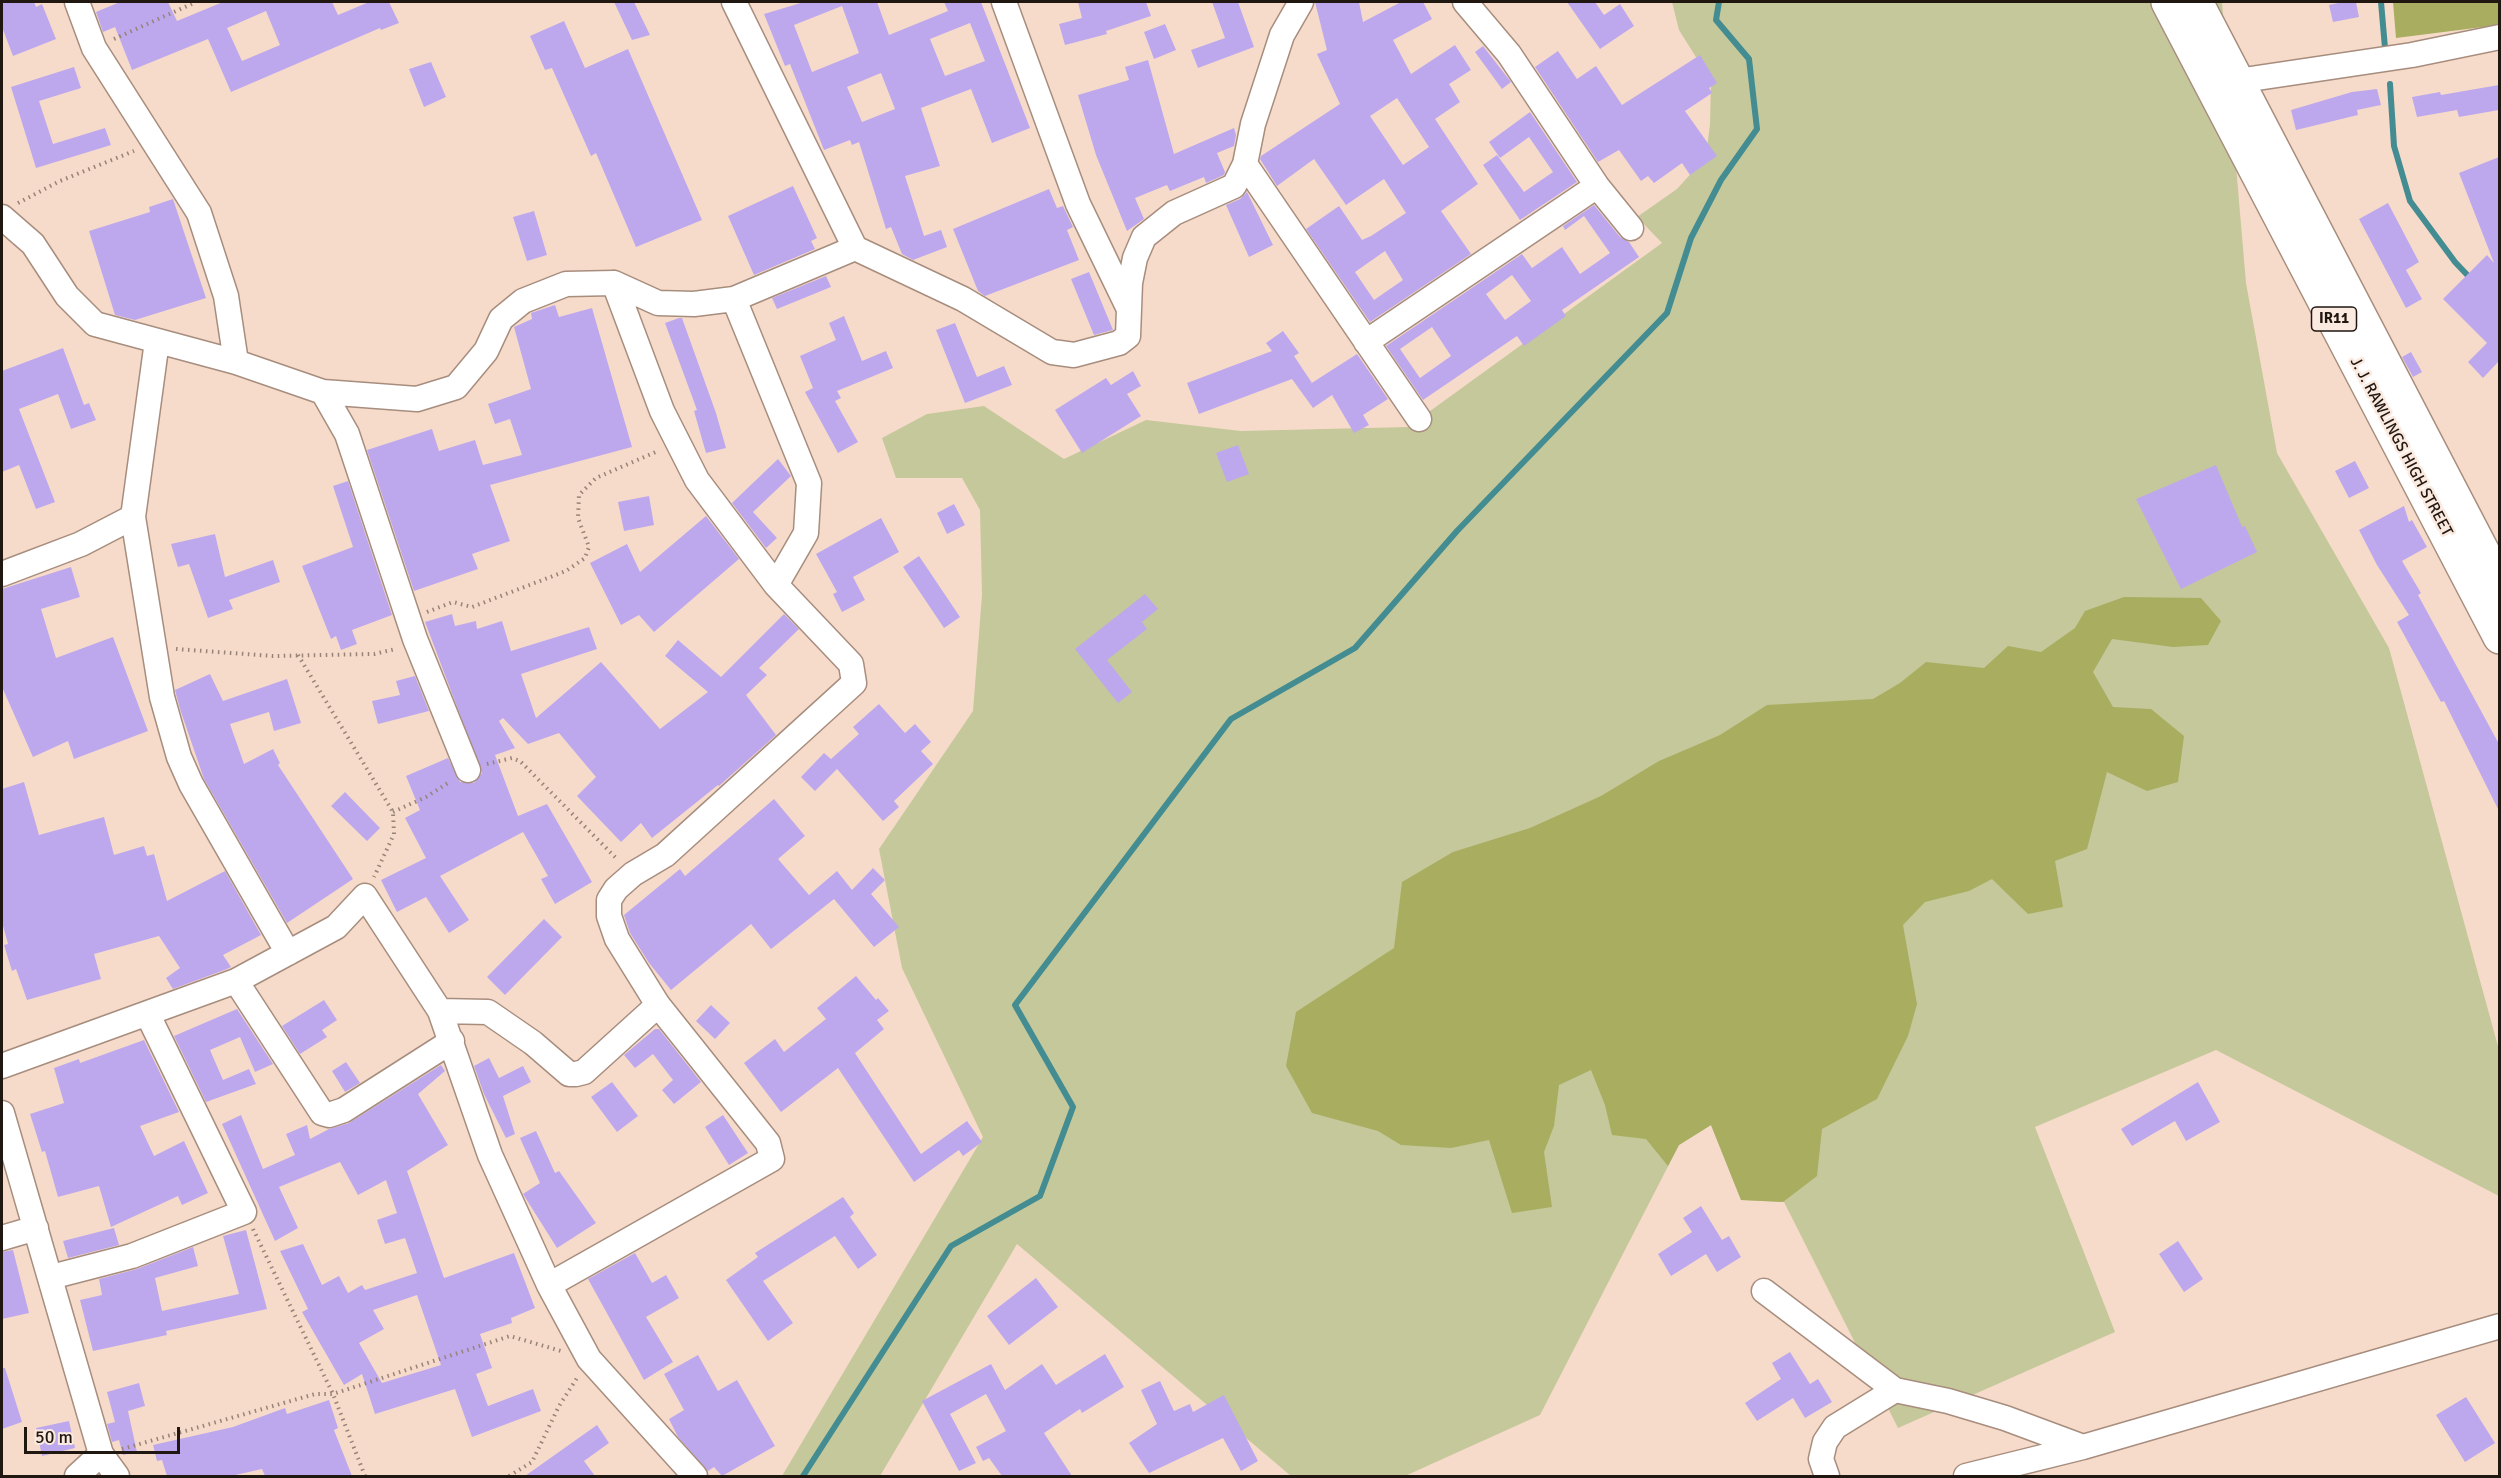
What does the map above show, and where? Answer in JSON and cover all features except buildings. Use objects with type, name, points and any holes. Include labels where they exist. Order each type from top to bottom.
[{"type":"main road","name":"J. J. RAWLINGS HIGH STREET","points":[[2168,2],[2499,636]]},
{"type":"main road","name":"J. J. RAWLINGS HIGH STREET","points":[[2196,2],[2499,585]]},
{"type":"street","points":[[77,2],[94,48],[199,213],[226,297],[236,362]]},
{"type":"street","points":[[734,2],[855,248],[963,299],[1034,343],[1062,355],[1074,355],[1119,343],[1128,336],[1130,283],[1135,258],[1144,237],[1174,213],[1234,186],[1245,164],[1253,124],[1282,35],[1301,2]]},
{"type":"street","points":[[1004,2],[1078,204],[1129,310]]},
{"type":"street","points":[[1465,2],[1509,54],[1597,186],[1631,228]]},
{"type":"street","points":[[2237,81],[2412,55],[2499,37]]},
{"type":"street","points":[[1245,164],[1419,419]]},
{"type":"street","points":[[1366,342],[1597,186]]},
{"type":"street","points":[[6,212],[33,244],[67,296],[95,324],[236,362],[323,392],[417,399],[456,387],[486,351],[501,319],[523,301],[566,284],[614,283],[658,303],[694,304],[734,299],[855,248]]},
{"type":"street","points":[[549,1285],[772,1159],[768,1143],[658,1005],[617,939],[609,916],[609,900],[616,889],[633,874],[665,855],[854,683],[851,664],[776,585],[697,480],[662,411],[614,283]]},
{"type":"street","points":[[734,299],[809,483],[806,533],[776,585]]},
{"type":"street","points":[[157,341],[133,517],[162,697],[179,758],[211,822],[288,953]]},
{"type":"street","points":[[323,392],[347,434],[412,628],[468,770]]},
{"type":"street","points":[[2,574],[81,544],[133,517]]},
{"type":"street","points":[[2,1066],[148,1015],[236,981],[336,927],[365,896],[441,1011],[490,1155],[549,1285],[589,1359],[695,1476]]},
{"type":"street","points":[[236,981],[322,1113],[329,1115],[344,1110],[452,1041]]},
{"type":"street","points":[[441,1011],[488,1012],[533,1042],[569,1074],[576,1074],[585,1072],[658,1005]]},
{"type":"street","points":[[51,1277],[132,1256],[244,1212],[148,1015]]},
{"type":"street","points":[[2,1113],[101,1455],[117,1476]]},
{"type":"street","points":[[2,1238],[36,1228]]},
{"type":"street","points":[[1764,1291],[1895,1390],[1948,1401],[2005,1418],[2083,1447]]},
{"type":"street","points":[[1966,1476],[2083,1447],[2499,1326]]},
{"type":"street","points":[[1827,1476],[1821,1460],[1825,1442],[1835,1426],[1895,1390]]},
{"type":"street","points":[[77,1476],[101,1455]]},
{"type":"path","points":[[94,48],[196,2]]},
{"type":"path","points":[[6,212],[60,181],[154,142]]},
{"type":"path","points":[[154,648],[298,655],[374,654],[395,650],[412,628],[453,602],[472,607],[566,571],[585,558],[589,547],[578,518],[579,495],[596,478],[678,442]]},
{"type":"path","points":[[298,655],[393,812],[394,834],[365,896]]},
{"type":"path","points":[[393,812],[426,797],[468,770],[512,758],[520,760],[633,874]]},
{"type":"path","points":[[244,1212],[333,1394],[366,1476]]},
{"type":"path","points":[[101,1455],[315,1395],[333,1394],[510,1336],[589,1359],[559,1406],[532,1462],[509,1476]]},
{"type":"green space","points":[[1672,2],[2222,2],[2246,283],[2277,453],[2389,648],[2499,1050],[2499,1196],[2216,1050],[2035,1127],[2115,1332],[1898,1428],[1784,1202],[1741,1200],[1711,1125],[1679,1145],[1540,1415],[1405,1476],[1291,1476],[1017,1244],[880,1476],[782,1476],[983,1137],[902,968],[879,849],[973,711],[982,595],[980,510],[962,478],[896,478],[882,438],[927,414],[984,406],[1064,459],[1146,420],[1241,431],[1408,427],[1662,243],[1637,217],[1677,189],[1706,157],[1710,124],[1711,81],[1679,30]]},
{"type":"green space","points":[[2393,2],[2499,2],[2499,25],[2396,38]]},
{"type":"green space","points":[[2124,597],[2201,598],[2221,621],[2208,645],[2173,647],[2112,639],[2093,672],[2113,707],[2151,709],[2184,736],[2178,782],[2147,791],[2107,772],[2087,849],[2055,861],[2063,907],[2028,914],[1992,879],[1969,891],[1925,902],[1903,925],[1917,1004],[1908,1036],[1877,1099],[1822,1129],[1817,1176],[1783,1202],[1741,1200],[1711,1125],[1679,1145],[1668,1166],[1646,1139],[1612,1135],[1605,1105],[1591,1070],[1559,1085],[1554,1126],[1544,1152],[1552,1207],[1512,1213],[1489,1140],[1451,1148],[1401,1145],[1378,1131],[1312,1113],[1286,1066],[1296,1012],[1394,948],[1402,882],[1453,852],[1530,828],[1601,796],[1659,761],[1720,735],[1767,705],[1873,699],[1900,683],[1926,662],[1984,668],[2008,646],[2041,652],[2075,628],[2085,611]]},
{"type":"waterway","points":[[803,1476],[951,1246],[1040,1196],[1073,1107],[1015,1005],[1231,719],[1355,648],[1457,531],[1667,313],[1691,238],[1721,180],[1757,129],[1749,59],[1716,20],[1719,2]]},
{"type":"waterway","points":[[2381,2],[2385,48]]},
{"type":"waterway","points":[[2390,84],[2394,146],[2410,201],[2455,262],[2473,281]]}]
